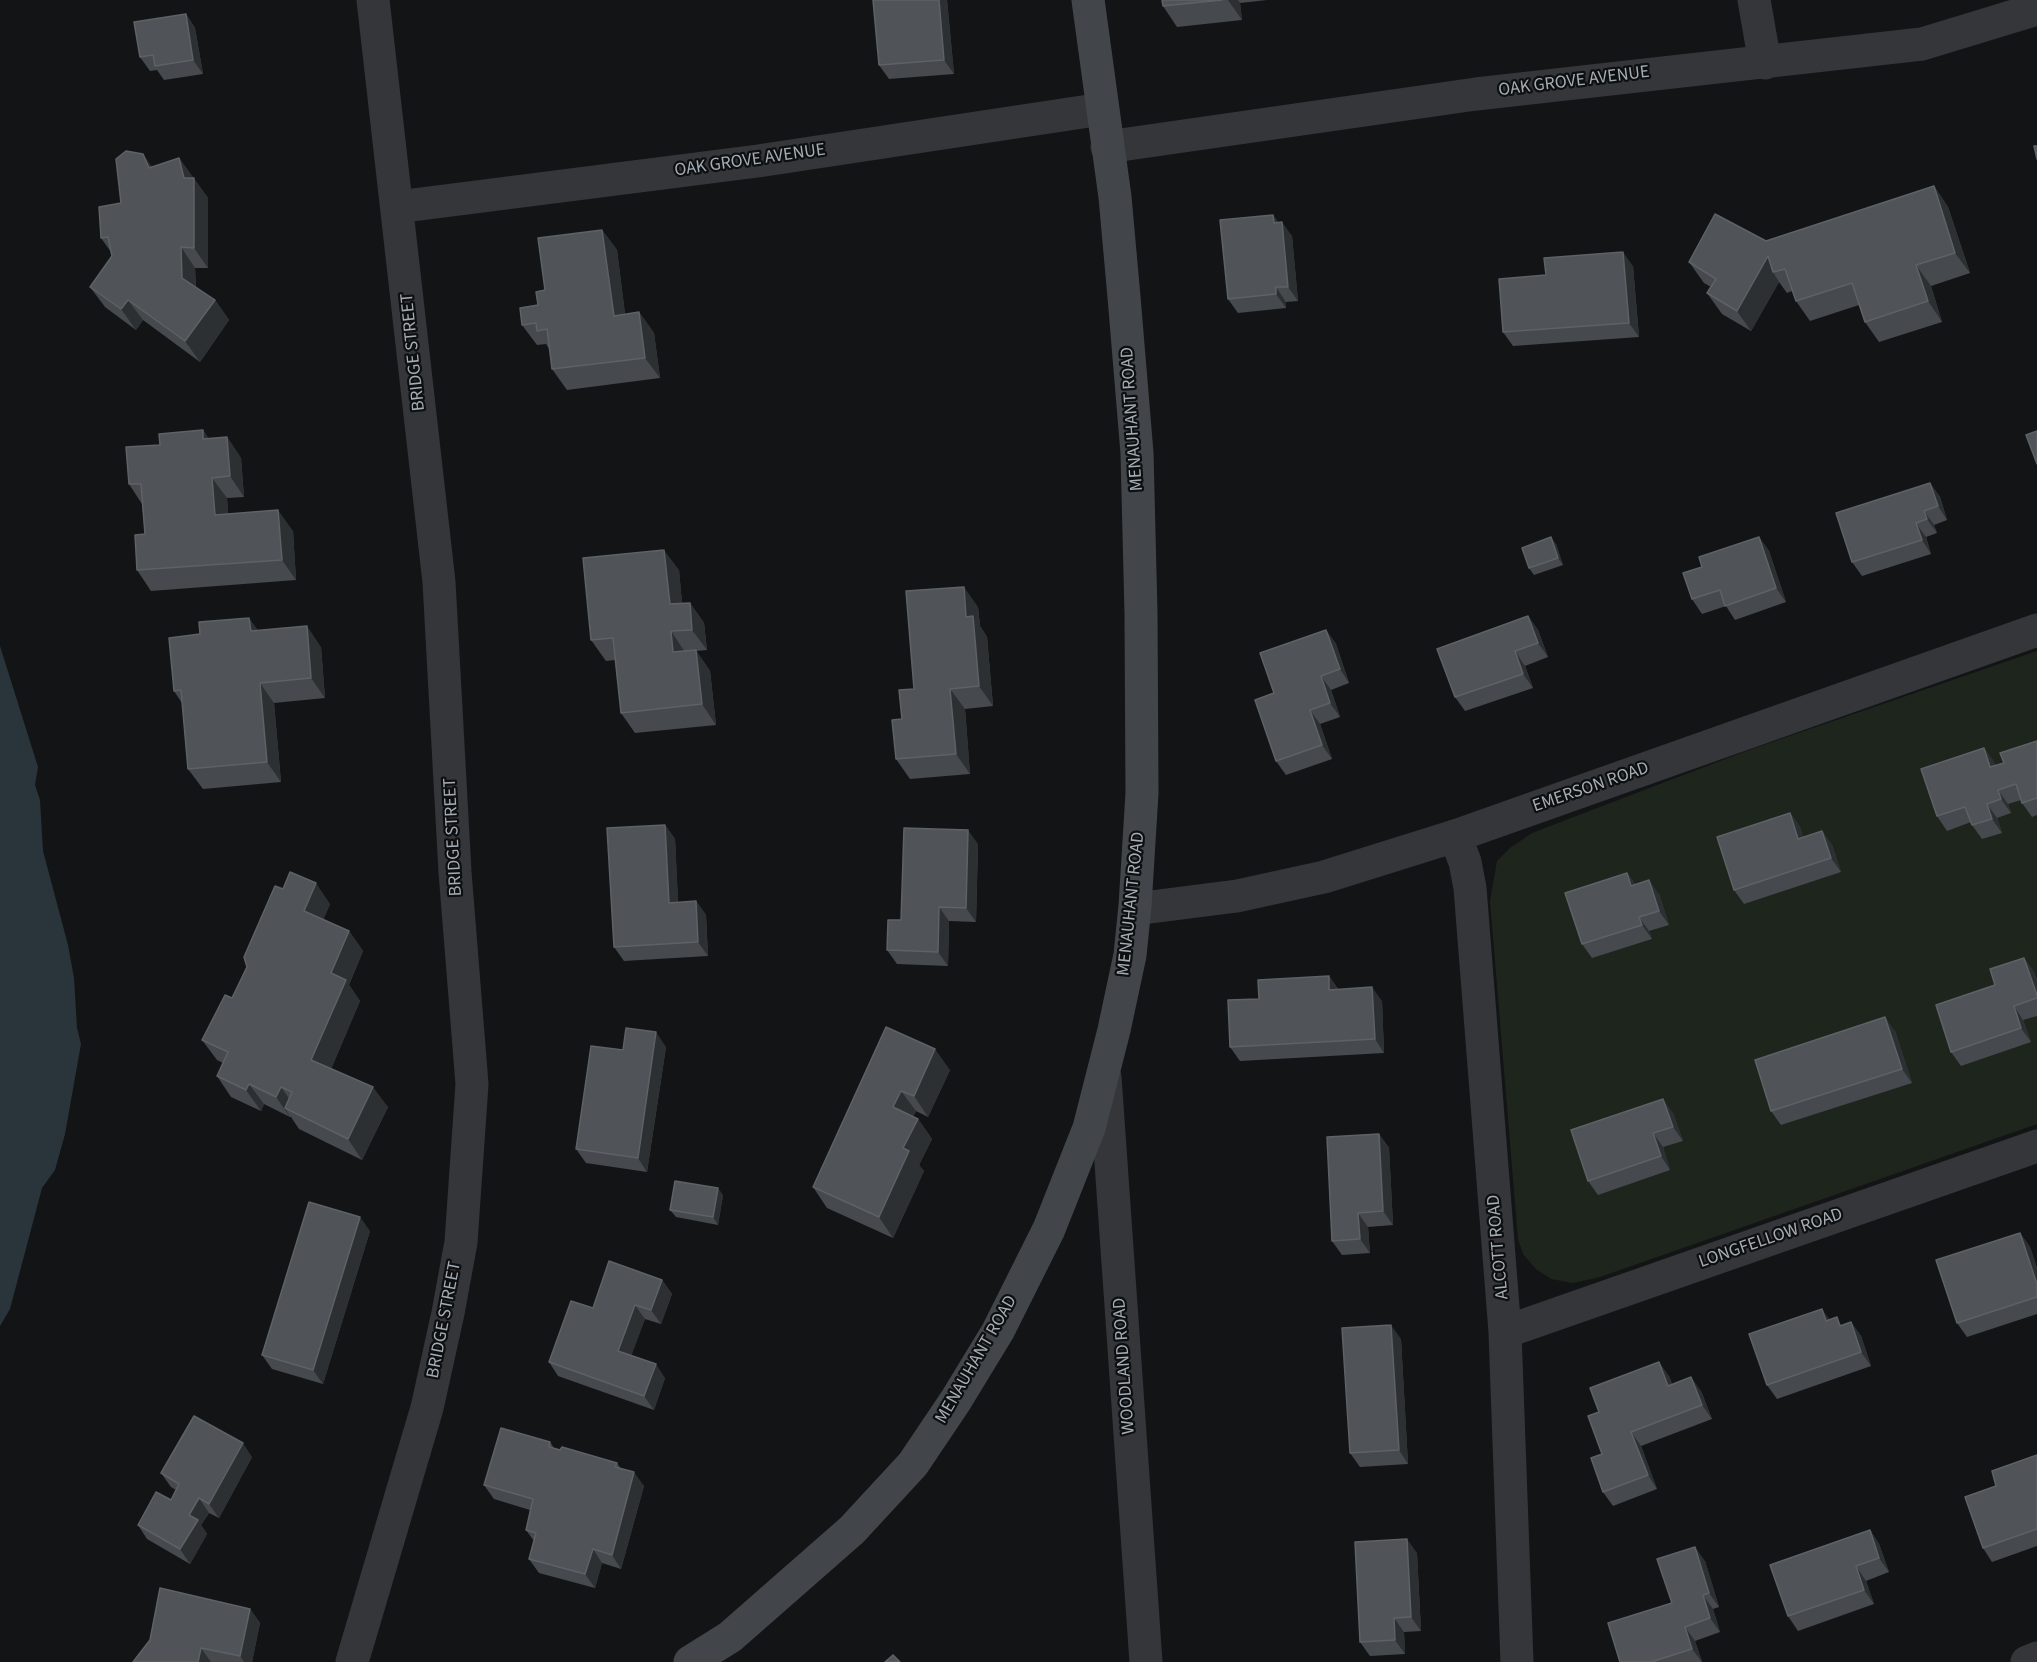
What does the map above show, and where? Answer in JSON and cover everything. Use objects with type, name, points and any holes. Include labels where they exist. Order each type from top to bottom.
[{"type":"main road","name":"MENAUHANT ROAD","points":[[690,1662],[730,1637],[789,1588],[852,1530],[913,1464],[998,1331],[1049,1229],[1089,1128],[1104,1070],[1130,955],[1135,909],[1142,793],[1141,613],[1137,453],[1120,253],[1088,0]]},
{"type":"street","name":"BRIDGE STREET","points":[[352,1662],[427,1408],[448,1314],[461,1242],[472,1084],[455,872],[439,582],[373,0]]},
{"type":"street","points":[[1754,0],[1766,63]]},
{"type":"street","name":"OAK GROVE AVENUE","points":[[1107,147],[1487,93],[1657,72],[1766,63],[1922,44],[2037,9]]},
{"type":"street","name":"OAK GROVE AVENUE","points":[[397,207],[758,161],[1102,109]]},
{"type":"street","name":"EMERSON ROAD","points":[[1135,909],[1237,896],[1324,877],[1455,836],[2037,630]]},
{"type":"street","name":"ALCOTT ROAD","points":[[1455,836],[1465,862],[1470,888],[1505,1332],[1517,1662]]},
{"type":"street","name":"WOODLAND ROAD","points":[[1104,1070],[1146,1662]]},
{"type":"street","name":"LONGFELLOW ROAD","points":[[1505,1332],[2037,1146]]},
{"type":"street","points":[[2027,1662],[2037,1658]]},
{"type":"shaded area","points":[[0,646],[38,767],[35,785],[40,800],[43,851],[68,945],[74,978],[77,1028],[81,1044],[65,1134],[55,1170],[42,1188],[10,1309],[0,1326]]},
{"type":"shaded area","points":[[2037,651],[2037,1124],[1600,1277],[1573,1283],[1551,1279],[1536,1269],[1523,1254],[1518,1239],[1490,901],[1497,861],[1510,848],[1532,833],[1749,750]]},
{"type":"building","points":[[873,0],[939,0],[944,60],[879,65]]},
{"type":"building","points":[[1162,0],[1222,0],[1163,6]]},
{"type":"building","points":[[186,14],[193,60],[155,66],[153,55],[140,57],[134,22]]},
{"type":"building","points":[[126,151],[143,154],[149,168],[179,158],[184,178],[194,178],[194,248],[181,247],[182,278],[215,300],[185,341],[128,300],[121,309],[90,287],[112,256],[108,237],[101,238],[99,207],[121,203],[116,159]]},
{"type":"building","points":[[1934,186],[1955,253],[1916,265],[1928,301],[1865,322],[1852,283],[1796,301],[1785,269],[1773,272],[1768,256],[1737,311],[1707,293],[1716,279],[1689,262],[1715,214],[1766,241]]},
{"type":"building","points":[[1273,215],[1274,223],[1282,222],[1288,287],[1276,287],[1276,294],[1228,299],[1220,220]]},
{"type":"building","points":[[602,230],[614,316],[639,312],[645,358],[552,369],[547,329],[537,331],[536,323],[522,325],[520,308],[538,305],[536,292],[545,290],[538,238]]},
{"type":"building","points":[[1623,252],[1629,323],[1503,332],[1499,279],[1546,275],[1544,258]]},
{"type":"building","points":[[203,430],[203,439],[227,437],[230,476],[212,478],[215,515],[278,510],[282,560],[137,570],[135,535],[145,534],[141,484],[129,484],[126,447],[160,445],[159,434]]},
{"type":"building","points":[[2037,431],[2037,464],[2026,435]]},
{"type":"building","points":[[1930,483],[1938,506],[1924,511],[1927,519],[1916,523],[1922,540],[1852,562],[1836,513]]},
{"type":"building","points":[[1551,537],[1558,558],[1529,568],[1522,548]]},
{"type":"building","points":[[1759,537],[1776,588],[1725,606],[1720,590],[1692,599],[1683,573],[1702,567],[1699,557]]},
{"type":"building","points":[[664,550],[670,604],[690,603],[692,630],[671,631],[673,652],[696,650],[702,704],[621,713],[613,638],[591,640],[583,558]]},
{"type":"building","points":[[964,587],[966,617],[973,616],[979,686],[950,689],[956,754],[896,759],[892,720],[902,719],[899,690],[914,689],[906,591]]},
{"type":"building","points":[[1528,616],[1538,643],[1515,651],[1523,674],[1455,697],[1437,649]]},
{"type":"building","points":[[249,618],[251,631],[307,626],[311,678],[260,683],[267,762],[188,769],[181,690],[174,691],[169,638],[200,634],[199,622]]},
{"type":"building","points":[[1326,630],[1340,669],[1321,676],[1330,703],[1310,710],[1322,745],[1276,761],[1255,700],[1274,693],[1260,653]]},
{"type":"building","points":[[2037,741],[2037,798],[2022,803],[2016,784],[1998,790],[2001,799],[1987,804],[1992,819],[1972,825],[1965,807],[1937,816],[1921,769],[1984,748],[1990,767],[2004,763],[2000,753]]},
{"type":"building","points":[[1790,813],[1798,839],[1822,831],[1831,858],[1734,890],[1717,837]]},
{"type":"building","points":[[665,825],[669,903],[696,901],[698,942],[614,947],[607,828]]},
{"type":"building","points":[[904,828],[968,830],[966,908],[939,907],[938,952],[887,950],[888,920],[901,920]]},
{"type":"building","points":[[290,872],[316,883],[304,911],[349,931],[331,973],[346,980],[311,1060],[373,1087],[348,1139],[285,1108],[292,1092],[281,1087],[276,1097],[249,1084],[246,1090],[217,1076],[228,1052],[202,1040],[225,995],[232,998],[247,967],[244,957],[275,886],[283,889]]},
{"type":"building","points":[[1627,873],[1631,886],[1649,880],[1659,911],[1639,917],[1642,925],[1582,944],[1565,893]]},
{"type":"building","points":[[2024,958],[2037,998],[2014,1006],[2021,1028],[1951,1052],[1936,1005],[1995,985],[1990,969]]},
{"type":"building","points":[[1329,976],[1329,990],[1372,987],[1375,1039],[1230,1047],[1228,1000],[1259,999],[1258,980]]},
{"type":"building","points":[[1885,1017],[1902,1069],[1771,1111],[1755,1060]]},
{"type":"building","points":[[886,1027],[935,1049],[914,1096],[901,1091],[893,1107],[918,1119],[903,1148],[909,1151],[879,1217],[813,1187]]},
{"type":"building","points":[[626,1028],[656,1032],[638,1158],[576,1149],[591,1046],[623,1050]]},
{"type":"building","points":[[1663,1099],[1673,1127],[1653,1133],[1661,1156],[1588,1181],[1571,1130]]},
{"type":"building","points":[[1379,1134],[1383,1211],[1358,1213],[1360,1239],[1332,1241],[1327,1137]]},
{"type":"building","points":[[675,1181],[718,1188],[713,1217],[670,1210]]},
{"type":"building","points":[[309,1202],[360,1217],[313,1370],[262,1355]]},
{"type":"building","points":[[2020,1233],[2037,1284],[2037,1297],[1957,1323],[1936,1260]]},
{"type":"building","points":[[609,1261],[662,1280],[651,1310],[635,1305],[618,1351],[656,1364],[644,1396],[549,1362],[571,1301],[593,1308]]},
{"type":"building","points":[[1822,1309],[1826,1321],[1837,1317],[1840,1326],[1851,1322],[1861,1352],[1767,1385],[1749,1334]]},
{"type":"building","points":[[1391,1325],[1399,1450],[1350,1453],[1342,1328]]},
{"type":"building","points":[[1659,1362],[1668,1386],[1691,1377],[1702,1405],[1631,1432],[1648,1475],[1603,1492],[1591,1458],[1602,1454],[1588,1416],[1599,1412],[1590,1388]]},
{"type":"building","points":[[194,1416],[243,1443],[209,1504],[199,1498],[189,1515],[198,1520],[180,1549],[138,1525],[156,1492],[171,1500],[179,1484],[161,1473]]},
{"type":"building","points":[[501,1428],[550,1442],[549,1447],[560,1450],[562,1447],[617,1463],[615,1467],[634,1472],[612,1555],[593,1549],[585,1574],[529,1559],[536,1533],[526,1530],[533,1499],[484,1485]]},
{"type":"building","points":[[2037,1455],[2037,1529],[1983,1548],[1965,1497],[1996,1486],[1992,1471]]},
{"type":"building","points":[[1870,1530],[1879,1558],[1856,1566],[1864,1590],[1788,1616],[1770,1565]]},
{"type":"building","points":[[1407,1539],[1411,1617],[1394,1618],[1395,1640],[1360,1642],[1355,1542]]},
{"type":"building","points":[[1695,1547],[1709,1593],[1703,1595],[1710,1618],[1685,1627],[1692,1649],[1651,1662],[1620,1662],[1608,1623],[1672,1603],[1657,1559]]},
{"type":"building","points":[[160,1588],[250,1609],[240,1656],[201,1648],[198,1662],[133,1662],[150,1640]]},
{"type":"building","points":[[893,1655],[900,1662],[885,1662]]}]
